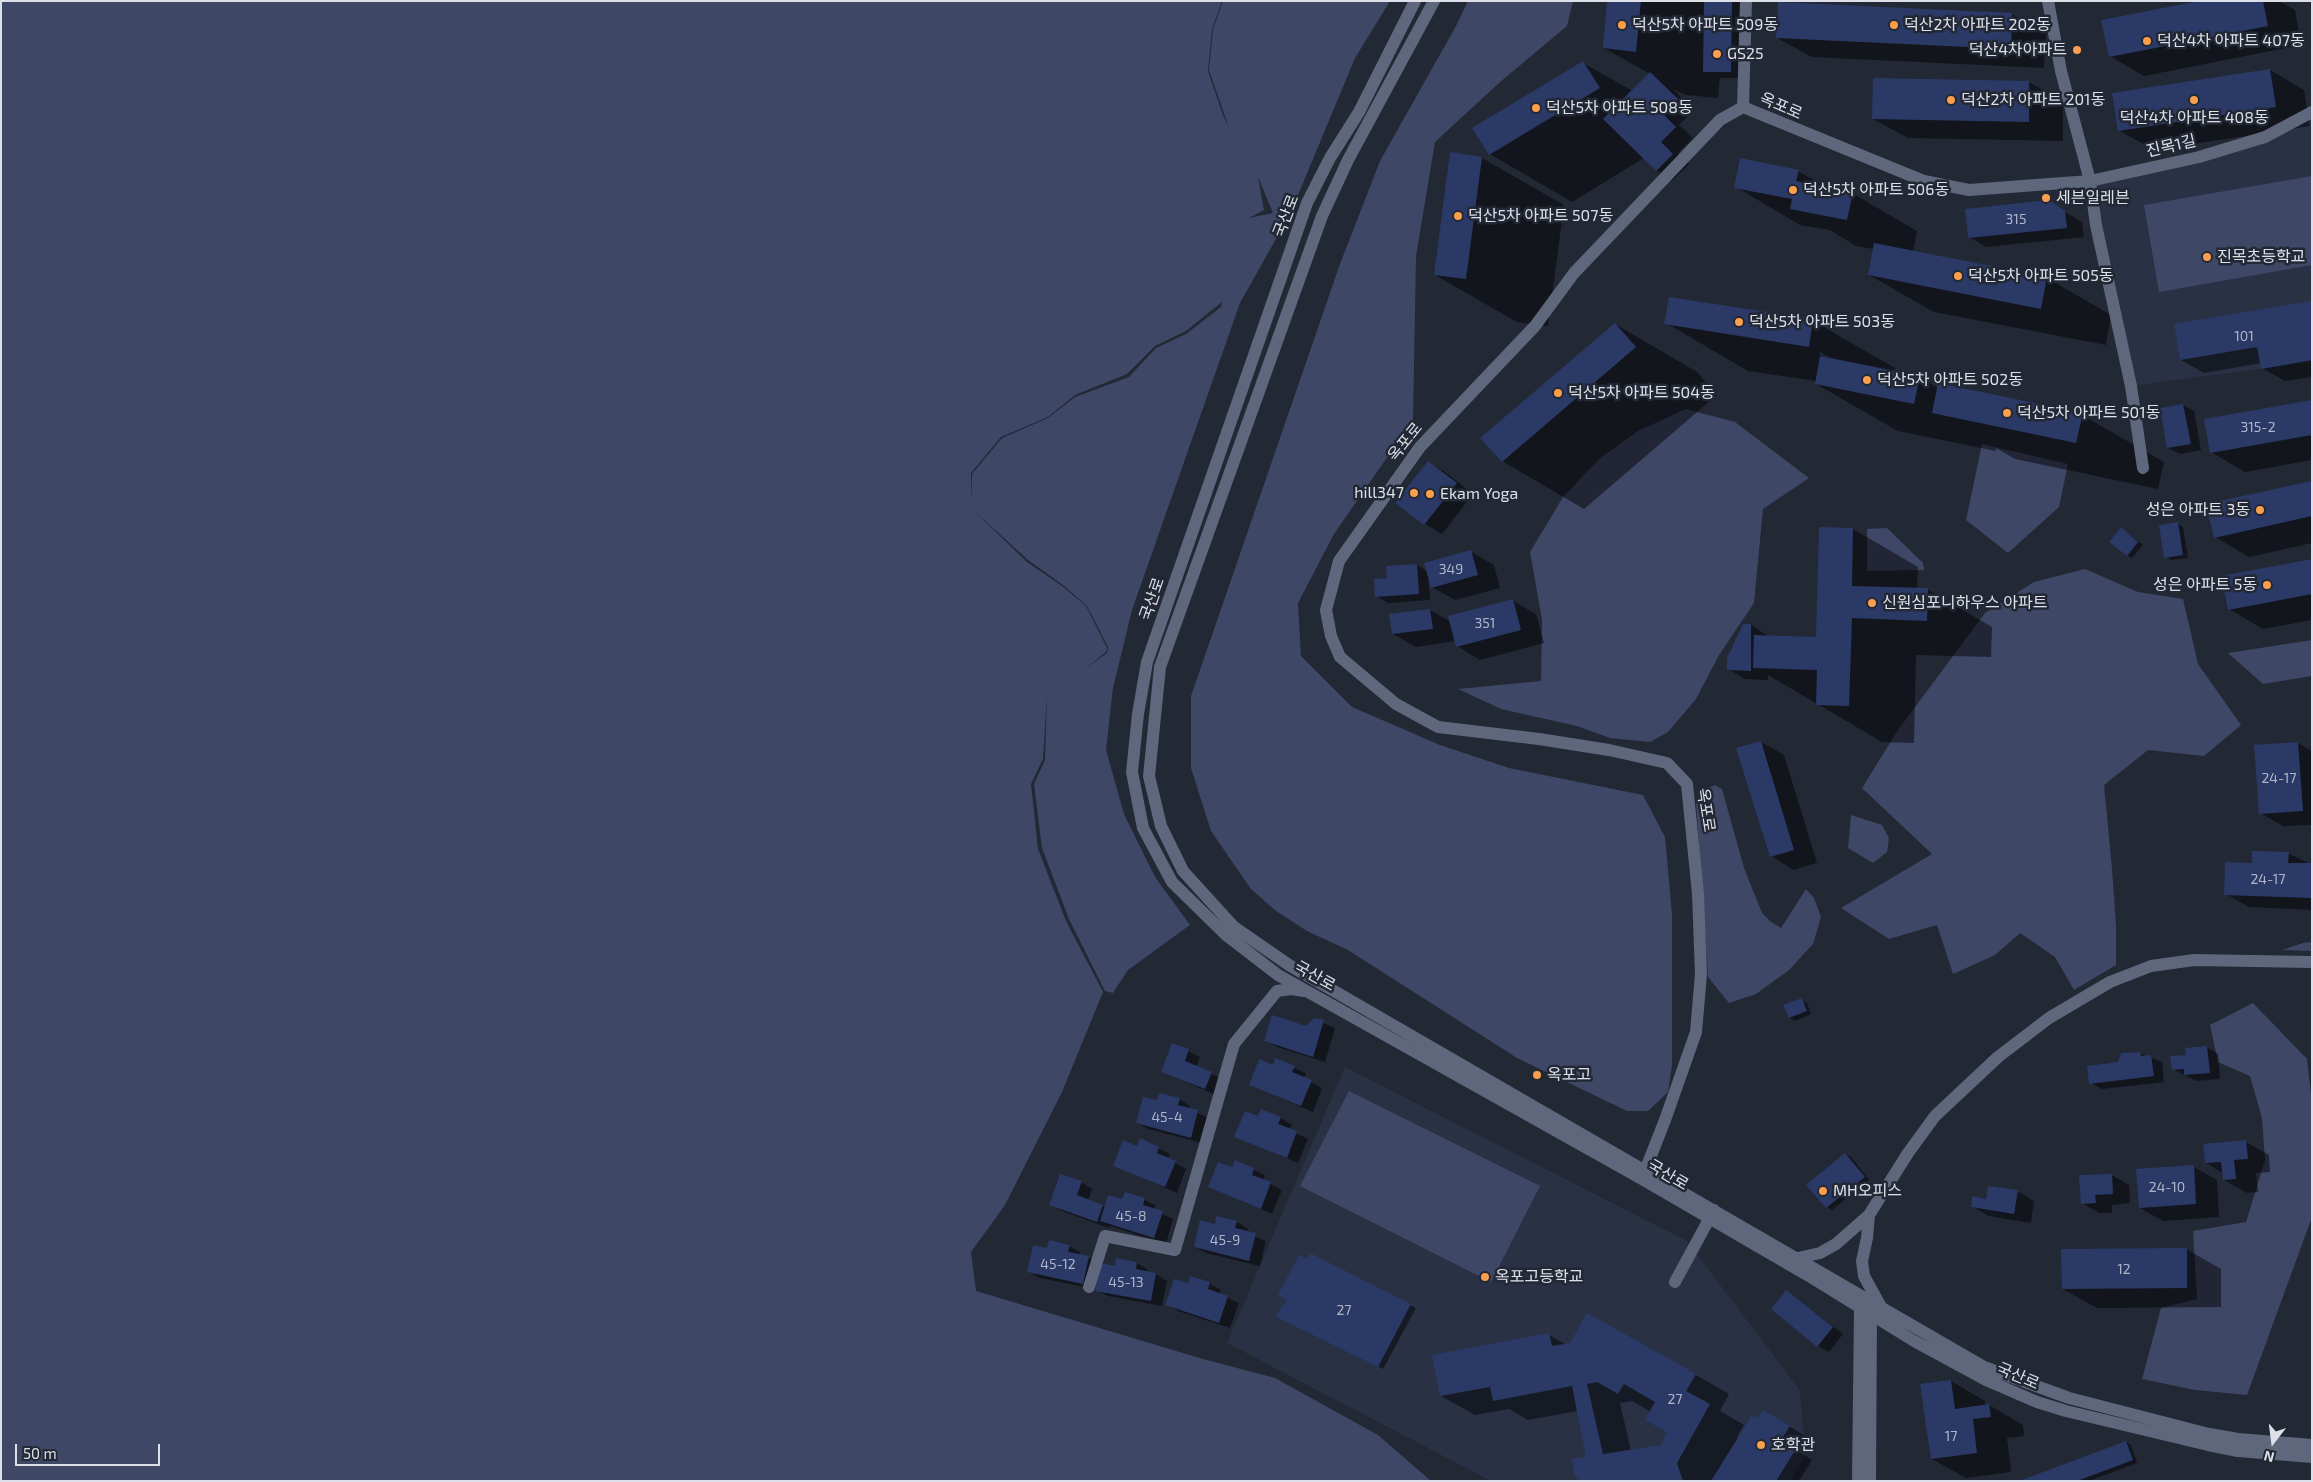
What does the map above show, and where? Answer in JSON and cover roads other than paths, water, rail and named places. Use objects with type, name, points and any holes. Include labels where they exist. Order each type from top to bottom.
[{"type":"street","name":"국산로","points":[[1415,1],[1359,112],[1330,158],[1306,203],[1148,662],[1138,714],[1132,772],[1144,828],[1172,882],[1226,935],[1268,967],[1310,992],[1643,1174]]},
{"type":"street","name":"국산로","points":[[1434,1],[1348,160],[1322,216],[1160,667],[1149,776],[1161,826],[1183,871],[1234,927],[1289,965],[1871,1309],[1984,1367],[2040,1389],[2209,1434],[2238,1439],[2312,1445]]},
{"type":"street","points":[[1742,107],[1746,1]]},
{"type":"street","points":[[2048,1],[2061,71],[2090,181],[2096,225],[2131,386],[2143,468]]},
{"type":"street","name":"옥포로","points":[[1643,1174],[1696,1032],[1702,974],[1698,894],[1687,784],[1667,763],[1608,750],[1539,739],[1438,727],[1396,704],[1340,657],[1331,636],[1326,610],[1339,562],[1420,447],[1535,326],[1574,273],[1720,120],[1742,107],[1924,181],[1969,190],[2090,181]]},
{"type":"street","name":"진목1길","points":[[2090,181],[2199,157],[2265,137],[2312,112]]},
{"type":"street","points":[[1798,1258],[1820,1253],[1836,1244],[1869,1215],[1908,1153],[1935,1116],[1998,1057],[2049,1018],[2110,982],[2151,966],[2194,960],[2312,962]]},
{"type":"street","points":[[1268,967],[1276,981],[1278,991]]},
{"type":"street","points":[[1089,1287],[1106,1236],[1175,1250],[1234,1044],[1278,991],[1291,988],[1310,992]]},
{"type":"street","name":"국산로","points":[[1712,1214],[1798,1258],[1914,1341],[1986,1380],[2037,1402],[2066,1411],[2208,1445],[2238,1451],[2312,1457]]},
{"type":"street","points":[[1675,1282],[1712,1214]]},
{"type":"street","points":[[1869,1215],[1862,1261],[1871,1309],[1870,1481]]},
{"type":"street","points":[[1858,1481],[1871,1309]]},
{"type":"place","name":"덕산5차 아파트 509동","points":[[1622,25]]},
{"type":"place","name":"덕산2차 아파트 202동","points":[[1894,25]]},
{"type":"place","name":"덕산4차 아파트 407동","points":[[2147,41]]},
{"type":"place","name":"덕산4차아파트","points":[[2077,50]]},
{"type":"place","name":"GS25","points":[[1717,54]]},
{"type":"place","name":"덕산2차 아파트 201동","points":[[1951,100]]},
{"type":"place","name":"덕산4차 아파트 408동","points":[[2194,100]]},
{"type":"place","name":"덕산5차 아파트 508동","points":[[1536,108]]},
{"type":"place","name":"덕산5차 아파트 506동","points":[[1793,190]]},
{"type":"place","name":"세븐일레븐","points":[[2046,198]]},
{"type":"place","name":"덕산5차 아파트 507동","points":[[1458,216]]},
{"type":"place","name":"진목초등학교","points":[[2207,257]]},
{"type":"place","name":"덕산5차 아파트 505동","points":[[1958,276]]},
{"type":"place","name":"덕산5차 아파트 503동","points":[[1739,322]]},
{"type":"place","name":"덕산5차 아파트 502동","points":[[1867,380]]},
{"type":"place","name":"덕산5차 아파트 504동","points":[[1558,393]]},
{"type":"place","name":"덕산5차 아파트 501동","points":[[2007,413]]},
{"type":"place","name":"hill347","points":[[1414,493]]},
{"type":"place","name":"Ekam Yoga","points":[[1430,494]]},
{"type":"place","name":"성은 아파트 3동","points":[[2260,510]]},
{"type":"place","name":"성은 아파트 5동","points":[[2267,585]]},
{"type":"place","name":"신원심포니하우스 아파트","points":[[1872,603]]},
{"type":"place","name":"옥포고","points":[[1537,1075]]},
{"type":"place","name":"MH오피스","points":[[1823,1191]]},
{"type":"place","name":"옥포고등학교","points":[[1485,1277]]},
{"type":"place","name":"호학관","points":[[1761,1445]]}]
